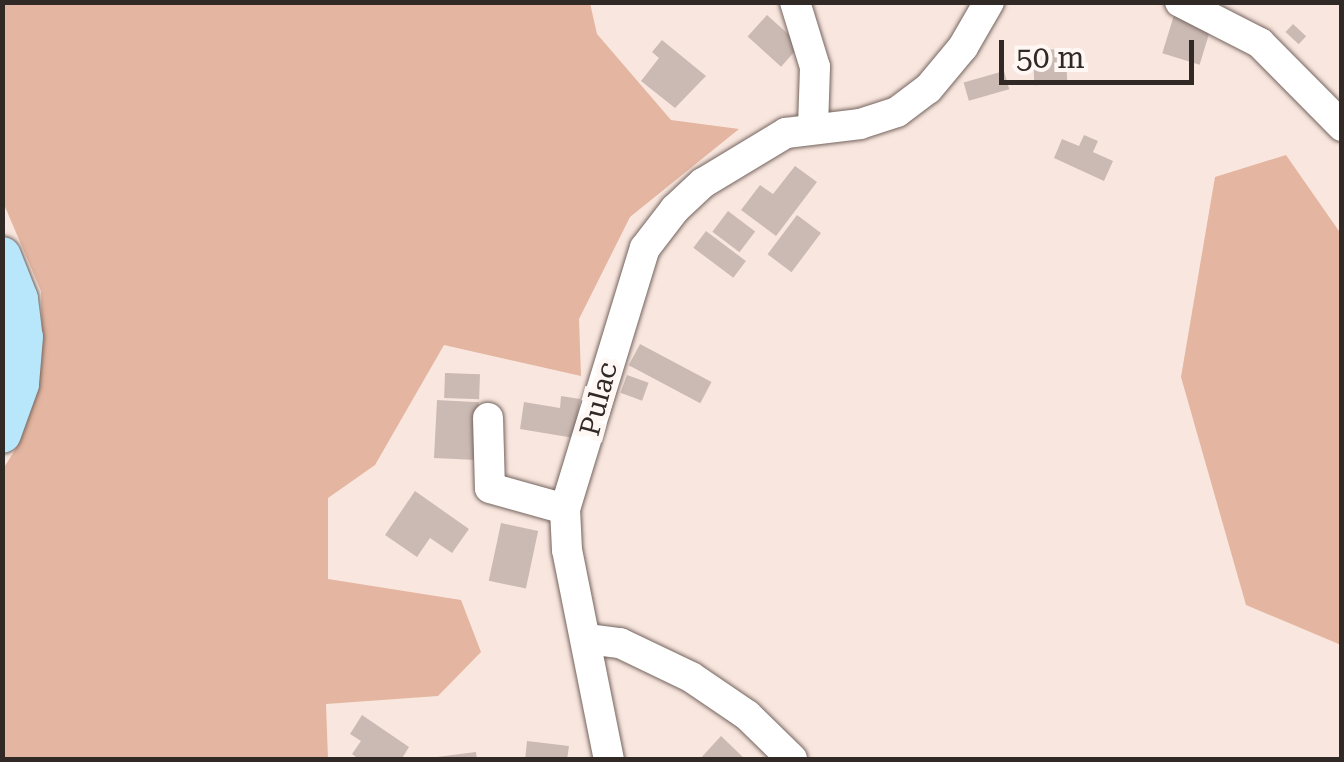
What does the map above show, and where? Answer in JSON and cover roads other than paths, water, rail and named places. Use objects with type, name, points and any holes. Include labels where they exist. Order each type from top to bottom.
[{"type":"main road","points":[[2,256],[18,299],[24,337],[20,384],[2,434]]},
{"type":"street","points":[[795,2],[815,67],[813,127]]},
{"type":"street","name":"Pulac","points":[[609,760],[567,550],[565,509],[645,248],[674,209],[703,182],[786,133],[860,124],[897,112],[928,89],[963,47],[989,2]]},
{"type":"street","points":[[1180,2],[1260,42],[1342,126]]},
{"type":"street","points":[[488,418],[490,488],[565,509]]},
{"type":"street","points":[[587,639],[620,642],[691,678],[747,716],[792,758]]}]
